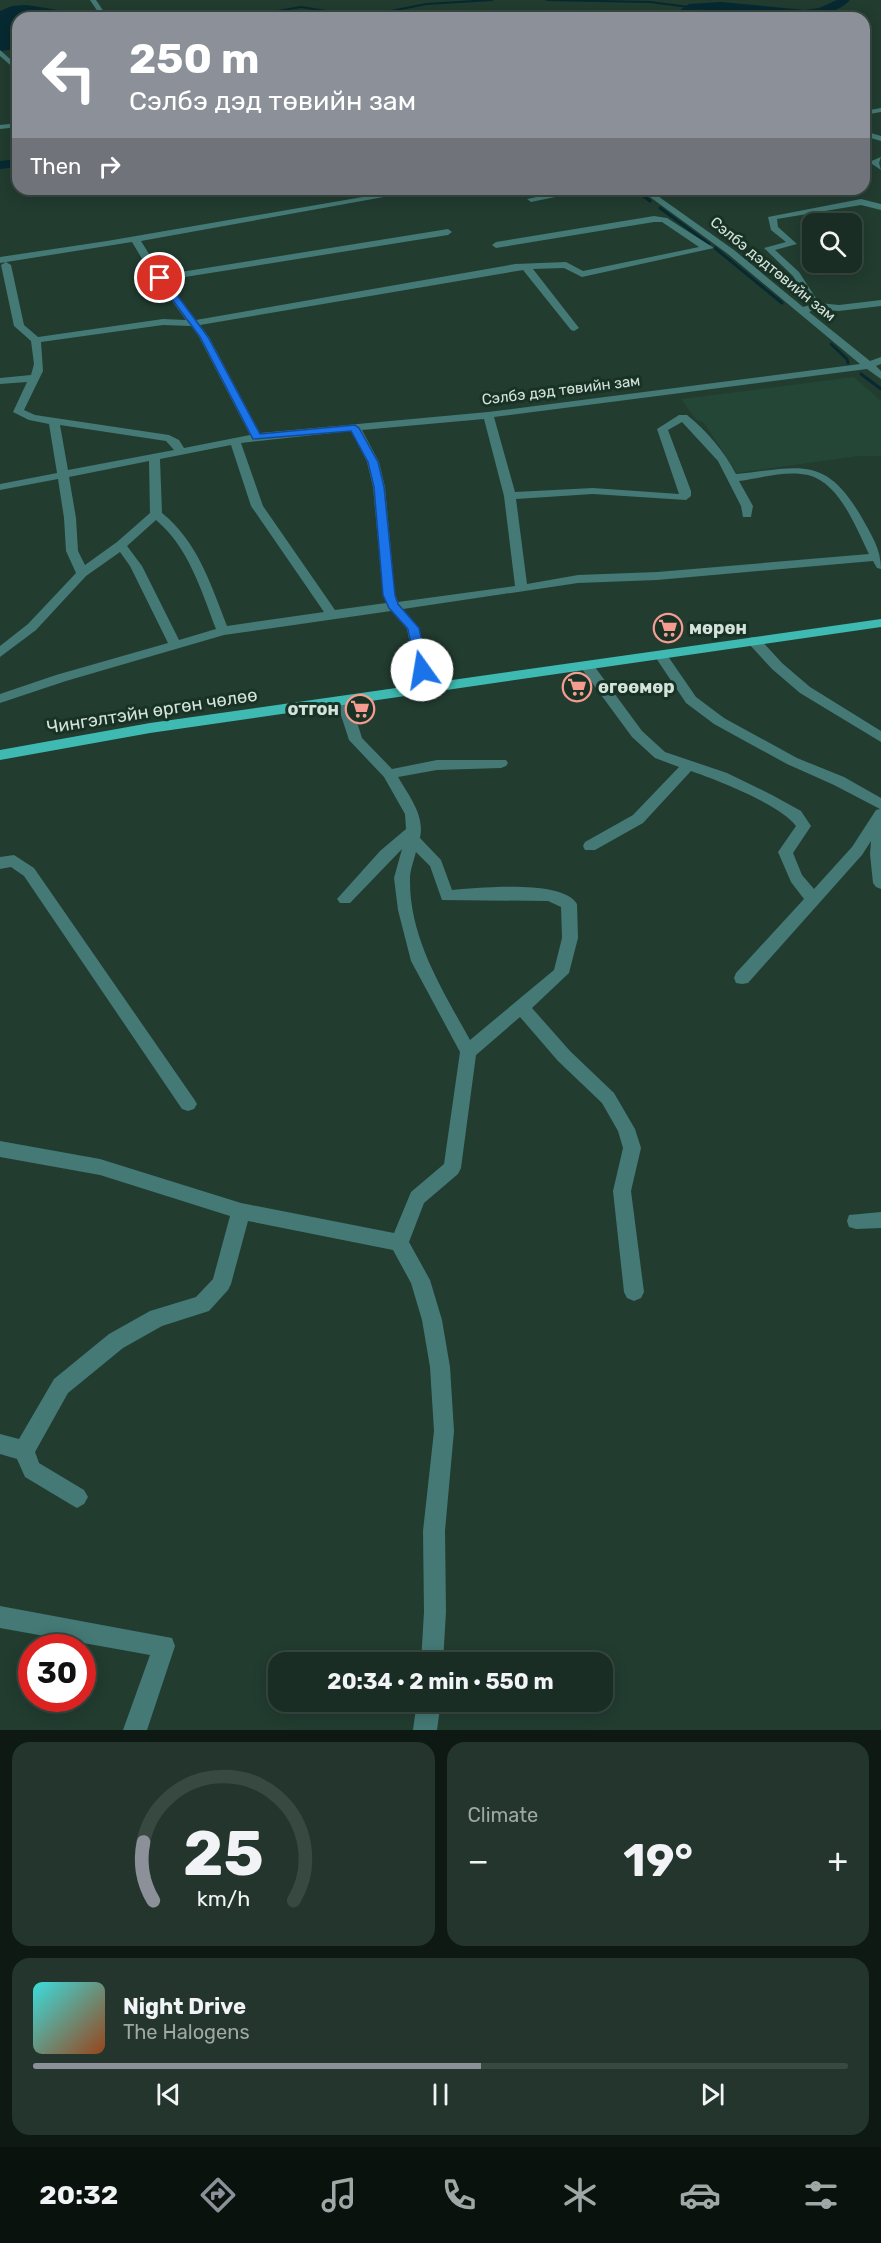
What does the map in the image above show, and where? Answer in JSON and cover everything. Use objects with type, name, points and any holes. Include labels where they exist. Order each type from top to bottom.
[{"type":"main road","name":"Чингэлтэйн өргөн чөлөө","points":[[0,755],[106,734],[881,623]]},
{"type":"street","points":[[881,159],[873,162],[881,168]]},
{"type":"street","points":[[181,452],[175,442],[169,438],[33,418],[18,412],[39,364],[36,340],[19,326],[3,262],[389,195]]},
{"type":"street","points":[[531,199],[555,195]]},
{"type":"street","name":"Сэлбэ дэдтөвийн зам","points":[[651,195],[722,245],[881,376]]},
{"type":"street","points":[[815,306],[795,270],[768,248],[793,244],[774,228],[772,217],[861,202],[881,207]]},
{"type":"street","points":[[496,245],[654,219],[664,220],[706,248]]},
{"type":"street","points":[[160,278],[448,232]]},
{"type":"street","points":[[135,239],[160,278],[195,323],[256,437]]},
{"type":"street","points":[[36,340],[163,322],[195,323],[499,269],[566,265],[582,274],[722,245]]},
{"type":"street","points":[[526,267],[574,328]]},
{"type":"street","points":[[802,311],[815,306],[839,308],[881,303]]},
{"type":"street","name":"Сэлбэ дэд төвийн зам","points":[[0,487],[256,437],[488,415],[675,404],[868,366],[881,360]]},
{"type":"street","points":[[0,381],[34,378]]},
{"type":"street","points":[[510,496],[593,491],[682,498],[685,496],[685,491],[662,429],[675,404],[717,452],[747,506],[747,515]]},
{"type":"street","points":[[488,415],[510,496],[521,588]]},
{"type":"street","points":[[54,421],[70,518],[72,551],[82,573]]},
{"type":"street","points":[[355,428],[373,462],[379,487],[386,572],[393,605],[413,628],[422,670]]},
{"type":"street","points":[[235,441],[257,506],[331,613]]},
{"type":"street","points":[[154,458],[156,514]]},
{"type":"street","points":[[0,699],[61,678],[224,631],[331,613],[487,594],[578,579],[879,561],[846,500],[828,480],[812,472],[790,471],[732,478]]},
{"type":"street","points":[[156,514],[174,528],[188,547],[224,631]]},
{"type":"street","points":[[0,653],[32,627],[82,573],[121,545],[156,514]]},
{"type":"street","points":[[121,545],[136,566],[175,645]]},
{"type":"street","points":[[754,641],[777,666],[805,690],[881,737]]},
{"type":"street","points":[[660,655],[691,700],[719,721],[792,761],[839,781],[881,804]]},
{"type":"street","points":[[587,666],[637,734],[660,755],[722,777],[796,815],[804,826],[785,852],[796,878],[813,899]]},
{"type":"street","points":[[343,700],[356,740],[389,774],[412,814],[413,835],[402,878],[406,910],[419,961],[468,1052],[452,1168],[417,1198],[399,1243]]},
{"type":"street","points":[[389,774],[437,765],[501,763]]},
{"type":"street","points":[[590,846],[638,819],[689,765]]},
{"type":"street","points":[[742,978],[857,851],[881,814]]},
{"type":"street","points":[[881,822],[877,854],[881,883]]},
{"type":"street","points":[[345,899],[385,855],[413,835]]},
{"type":"street","points":[[413,835],[439,869],[442,888],[447,896],[497,893],[549,895],[569,904],[570,938],[561,973],[468,1052]]},
{"type":"street","points":[[0,863],[14,861],[29,872],[188,1104]]},
{"type":"street","points":[[521,1007],[564,1056],[608,1098],[626,1130],[632,1148],[622,1191],[634,1292]]},
{"type":"street","points":[[0,1149],[100,1167],[241,1211],[399,1243],[420,1280],[432,1320],[440,1367],[444,1431],[434,1531],[435,1612],[433,1652]]},
{"type":"street","points":[[24,1451],[61,1386],[116,1341],[157,1318],[202,1304],[220,1284],[241,1211]]},
{"type":"street","points":[[856,1221],[881,1220]]},
{"type":"street","points":[[0,1444],[24,1451]]},
{"type":"street","points":[[24,1451],[32,1470],[77,1497]]},
{"type":"street","points":[[0,1617],[164,1646],[135,1730]]},
{"type":"street","points":[[425,1730],[427,1712]]},
{"type":"shaded area","points":[[854,377],[881,401],[881,456],[858,456],[737,473],[704,423],[696,419],[681,399]]},
{"type":"water","points":[[27,5],[66,12],[12,12],[12,50],[0,51],[0,11],[12,6]]},
{"type":"waterway","points":[[386,12],[426,4],[492,0]]},
{"type":"waterway","points":[[547,0],[650,2],[689,7]]},
{"type":"waterway","points":[[812,12],[834,7],[844,0]]},
{"type":"waterway","points":[[685,12],[689,7],[707,6],[779,12]]},
{"type":"waterway","points":[[272,12],[301,7],[332,12]]},
{"type":"waterway","points":[[194,12],[272,12]]},
{"type":"waterway","points":[[344,12],[365,12]]},
{"type":"waterway","points":[[0,165],[12,164]]},
{"type":"waterway","points":[[642,195],[650,201]]},
{"type":"waterway","points":[[660,208],[709,244]]},
{"type":"waterway","points":[[715,248],[782,303]]},
{"type":"waterway","points":[[831,344],[847,359],[848,363]]},
{"type":"waterway","points":[[861,374],[881,389]]},
{"type":"place","name":"мөрөн","points":[[668,628]]},
{"type":"place","name":"өгөөмөр","points":[[577,687]]},
{"type":"place","name":"отгон","points":[[360,709]]},
{"type":"route","points":[[160,278],[204,337],[256,437],[355,428],[359,440],[373,462],[379,487],[389,595],[393,605],[413,628],[422,670]]}]
